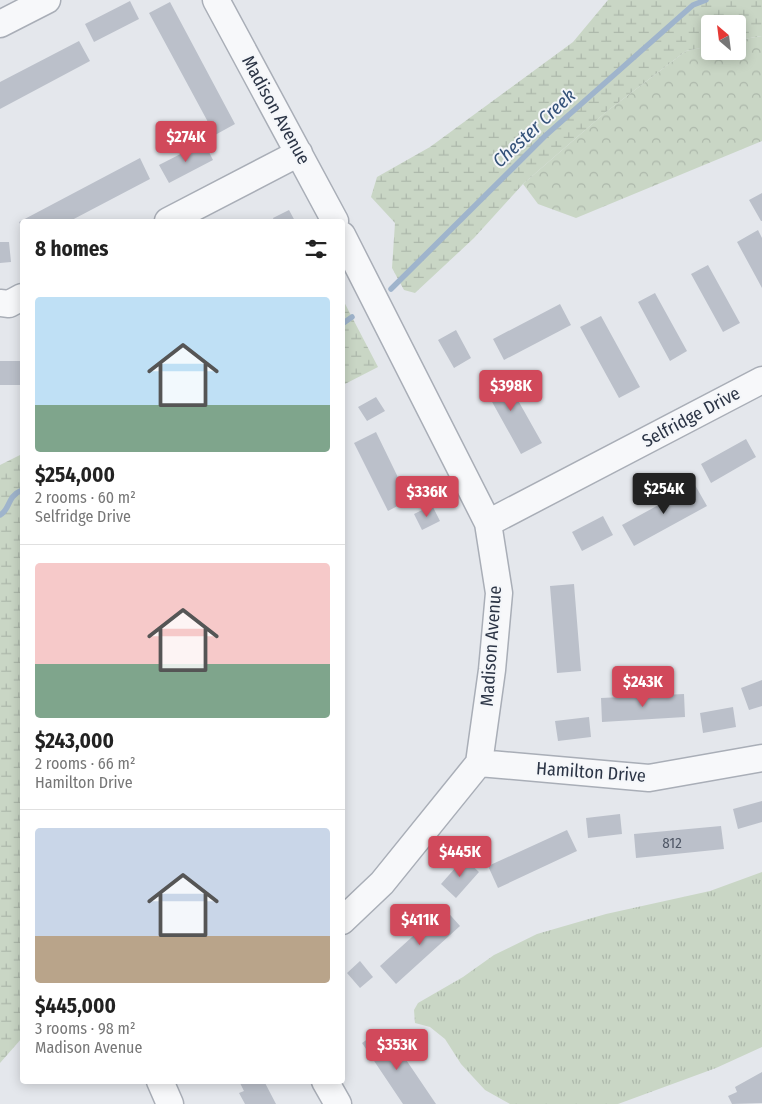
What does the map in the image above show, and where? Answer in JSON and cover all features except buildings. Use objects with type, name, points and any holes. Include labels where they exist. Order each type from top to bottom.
[{"type":"street","points":[[0,24],[46,0]]},
{"type":"street","name":"Madison Avenue","points":[[216,0],[334,219]]},
{"type":"street","points":[[172,219],[299,153]]},
{"type":"street","name":"Madison Avenue","points":[[345,241],[488,523],[498,594],[492,670],[479,763]]},
{"type":"street","points":[[0,303],[9,304],[20,298]]},
{"type":"street","name":"Selfridge Drive","points":[[488,523],[762,380]]},
{"type":"street","name":"Hamilton Drive","points":[[479,763],[649,778],[762,758]]},
{"type":"street","points":[[345,918],[382,884],[479,763]]},
{"type":"street","points":[[327,1084],[338,1104]]},
{"type":"green space","points":[[608,0],[762,0],[762,36],[746,39],[746,15],[701,15],[701,48],[686,51],[606,112],[523,184],[474,238],[415,293],[404,290],[392,268],[395,223],[371,197],[377,177],[430,147],[573,42]]},
{"type":"green space","points":[[762,36],[762,141],[576,218],[538,204],[523,184],[606,112],[686,51],[701,48],[701,60],[746,60],[746,39]]},
{"type":"green space","points":[[345,304],[378,367],[345,384]]},
{"type":"green space","points":[[20,455],[20,1040],[0,1063],[0,465]]},
{"type":"green space","points":[[762,872],[762,1047],[716,1068],[618,1104],[510,1104],[485,1090],[461,1064],[445,1039],[430,1027],[415,1023],[414,1010],[418,1003],[463,977],[494,955],[537,934],[606,914],[710,891]]},
{"type":"waterway","name":"Chester Creek","points":[[391,289],[545,136],[693,5],[706,0]]},
{"type":"waterway","name":"Chester Creek","points":[[345,322],[352,317]]},
{"type":"waterway","name":"Chester Creek","points":[[0,515],[6,510],[13,496],[20,491]]}]
